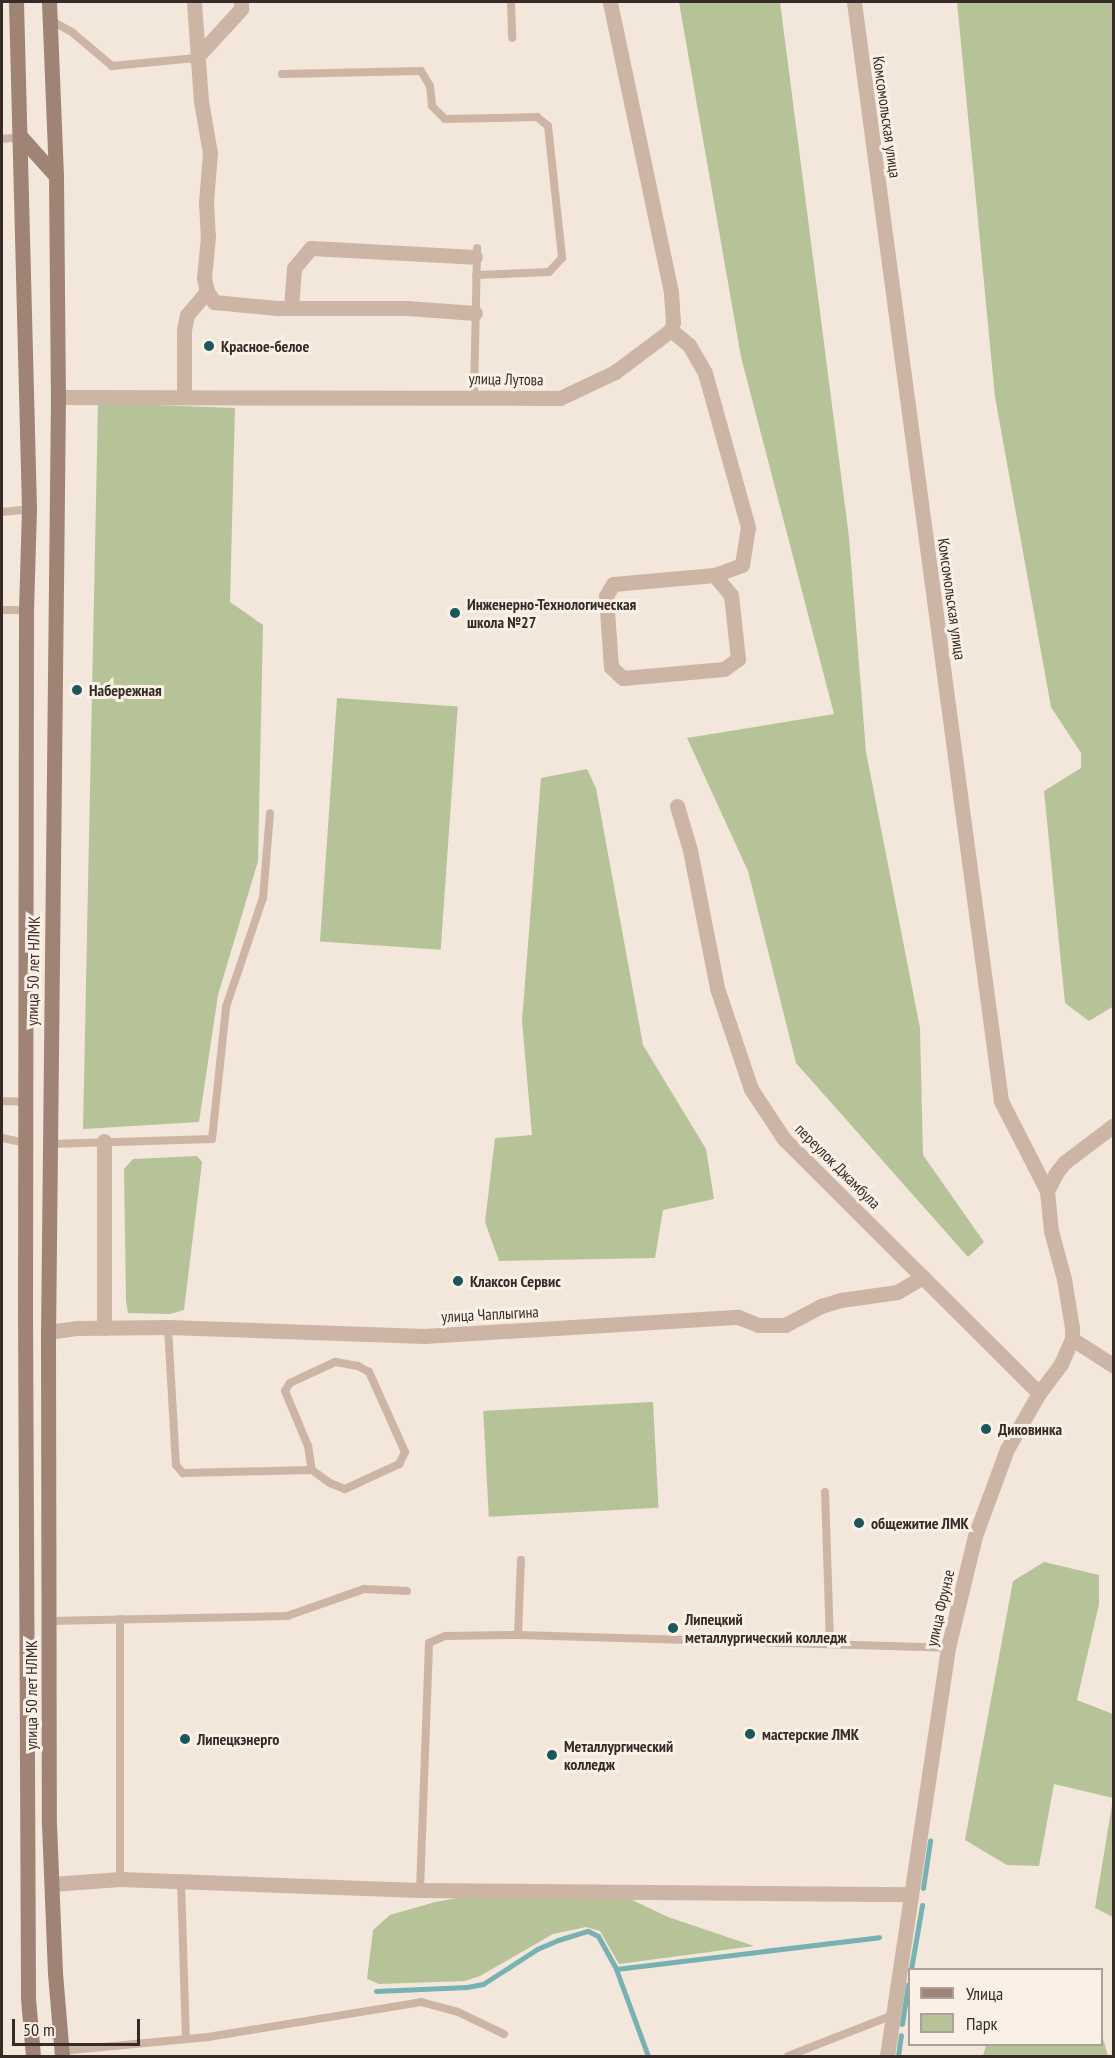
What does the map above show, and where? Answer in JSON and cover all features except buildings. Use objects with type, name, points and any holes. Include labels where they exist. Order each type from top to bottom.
[{"type":"main road","name":"улица 50 лет НЛМК","points":[[16,2],[29,509],[26,610],[25,1304],[28,1998],[33,2056]]},
{"type":"main road","points":[[49,2],[56,176],[58,397]]},
{"type":"main road","points":[[21,137],[56,176]]},
{"type":"main road","name":"улица 50 лет НЛМК","points":[[58,397],[48,1332],[48,1621],[52,1884],[61,2054]]},
{"type":"main road","name":"улица 50 лет НЛМК","points":[[25,1304],[31,1325],[37,1332],[48,1332]]},
{"type":"street","points":[[194,2],[196,58],[210,153],[206,202],[208,236],[204,278],[207,291],[214,302],[237,306],[407,308],[475,313]]},
{"type":"street","points":[[196,58],[241,9],[241,2]]},
{"type":"street","points":[[610,2],[671,292],[673,322],[671,330],[689,345],[705,373],[748,527],[742,565],[714,575],[613,584],[606,596],[611,667],[623,678],[724,669],[738,659],[731,595],[714,575]]},
{"type":"street","name":"Комсомольская улица","points":[[854,2],[1001,1101],[1047,1191]]},
{"type":"street","points":[[291,308],[294,268],[311,248],[476,253]]},
{"type":"street","points":[[184,395],[184,330],[187,315],[207,291]]},
{"type":"street","name":"улица Лутова","points":[[58,397],[184,395],[560,398],[615,372],[671,330]]},
{"type":"street","name":"переулок Джамбула","points":[[677,806],[690,850],[717,988],[751,1089],[784,1139],[1039,1393]]},
{"type":"street","points":[[1047,1191],[1056,1173],[1065,1162],[1113,1125]]},
{"type":"street","points":[[104,1141],[104,1328]]},
{"type":"street","name":"улица Фрунзе","points":[[887,2056],[948,1648],[975,1536],[989,1492],[1007,1449],[1039,1393],[1061,1364],[1071,1339],[1071,1317],[1051,1231],[1047,1191]]},
{"type":"street","name":"улица Чаплыгина","points":[[48,1332],[104,1328],[168,1328],[424,1336],[738,1317],[759,1325],[785,1325],[821,1306],[841,1300],[897,1292],[923,1277]]},
{"type":"street","points":[[1071,1339],[1113,1365]]},
{"type":"street","points":[[52,1884],[120,1879],[420,1890],[911,1894]]},
{"type":"lane","points":[[511,2],[512,38]]},
{"type":"lane","points":[[50,20],[73,33],[112,66],[196,58]]},
{"type":"lane","points":[[282,74],[421,71],[430,86],[432,106],[445,119],[537,117],[548,126],[562,258],[549,272],[476,275]]},
{"type":"lane","points":[[2,139],[21,137]]},
{"type":"lane","points":[[474,396],[476,253]]},
{"type":"lane","points":[[2,512],[29,509]]},
{"type":"lane","points":[[2,610],[26,610]]},
{"type":"lane","points":[[50,1144],[212,1139],[226,1007],[263,898],[270,813]]},
{"type":"lane","points":[[2,1101],[26,1102]]},
{"type":"lane","points":[[2,1138],[26,1143]]},
{"type":"lane","points":[[168,1328],[176,1465],[183,1473],[312,1470],[330,1483],[345,1489],[399,1464],[405,1452],[369,1372],[358,1366],[335,1362],[290,1383],[285,1391],[308,1446],[312,1470]]},
{"type":"lane","points":[[825,1492],[830,1643]]},
{"type":"lane","points":[[518,1635],[521,1560]]},
{"type":"lane","points":[[48,1621],[287,1616],[364,1589],[407,1590]]},
{"type":"lane","points":[[120,1619],[120,1879]]},
{"type":"lane","points":[[420,1890],[429,1643],[444,1636],[518,1635],[948,1648]]},
{"type":"lane","points":[[181,1882],[186,2039]]},
{"type":"lane","points":[[61,2054],[186,2039],[421,2002],[458,2013],[504,2034]]},
{"type":"lane","points":[[788,2056],[893,2015]]},
{"type":"green space","points":[[679,2],[780,2],[849,537],[866,752],[920,1028],[923,1155],[984,1242],[968,1257],[796,1063],[748,871],[687,738],[834,714],[741,357]]},
{"type":"green space","points":[[957,2],[1113,2],[1114,1006],[1089,1021],[1065,1003],[1044,791],[1081,768],[1081,753],[1051,707],[995,397]]},
{"type":"green space","points":[[98,403],[235,408],[230,602],[263,625],[258,861],[218,995],[199,1122],[83,1129]]},
{"type":"green space","points":[[337,698],[458,706],[441,950],[320,941]]},
{"type":"green space","points":[[587,769],[596,788],[643,1045],[706,1149],[714,1199],[663,1210],[655,1258],[499,1261],[485,1222],[495,1138],[532,1135],[522,1021],[541,778]]},
{"type":"green space","points":[[197,1156],[202,1162],[184,1310],[170,1314],[128,1313],[124,1169],[133,1159]]},
{"type":"green space","points":[[653,1402],[659,1508],[489,1517],[483,1411]]},
{"type":"green space","points":[[1044,1562],[1099,1575],[1099,1604],[1077,1700],[1113,1714],[1113,1798],[1054,1784],[1039,1866],[1007,1865],[965,1840],[1013,1581]]},
{"type":"green space","points":[[1113,1799],[1113,1917],[1095,1908]]},
{"type":"green space","points":[[464,1897],[626,1897],[668,1917],[754,1946],[619,1964],[600,1931],[586,1927],[553,1934],[480,1976],[465,1981],[379,1984],[367,1979],[373,1930],[390,1915],[435,1902]]},
{"type":"green space","points":[[1103,2038],[1108,2056],[983,2056],[986,2046],[1103,2046]]},
{"type":"waterway","points":[[923,1888],[930,1841]]},
{"type":"waterway","points":[[911,1968],[922,1905]]},
{"type":"waterway","points":[[376,1991],[467,1987],[483,1984],[537,1949],[588,1931],[598,1936],[616,1969],[648,2056]]},
{"type":"waterway","points":[[616,1969],[879,1937]]},
{"type":"waterway","points":[[902,2024],[908,1984]]},
{"type":"waterway","points":[[898,2056],[901,2035]]},
{"type":"place","name":"Красное-белое","points":[[209,346]]},
{"type":"place","name":"Инженерно-Технологическая школа №27","points":[[455,613]]},
{"type":"place","name":"Набережная","points":[[77,690]]},
{"type":"place","name":"Клаксон Сервис","points":[[458,1281]]},
{"type":"place","name":"Диковинка","points":[[986,1429]]},
{"type":"place","name":"общежитие ЛМК","points":[[859,1523]]},
{"type":"place","name":"Липецкий металлургический колледж","points":[[673,1628]]},
{"type":"place","name":"мастерские ЛМК","points":[[750,1734]]},
{"type":"place","name":"Липецкэнерго","points":[[185,1739]]},
{"type":"place","name":"Металлургический колледж","points":[[552,1755]]}]
